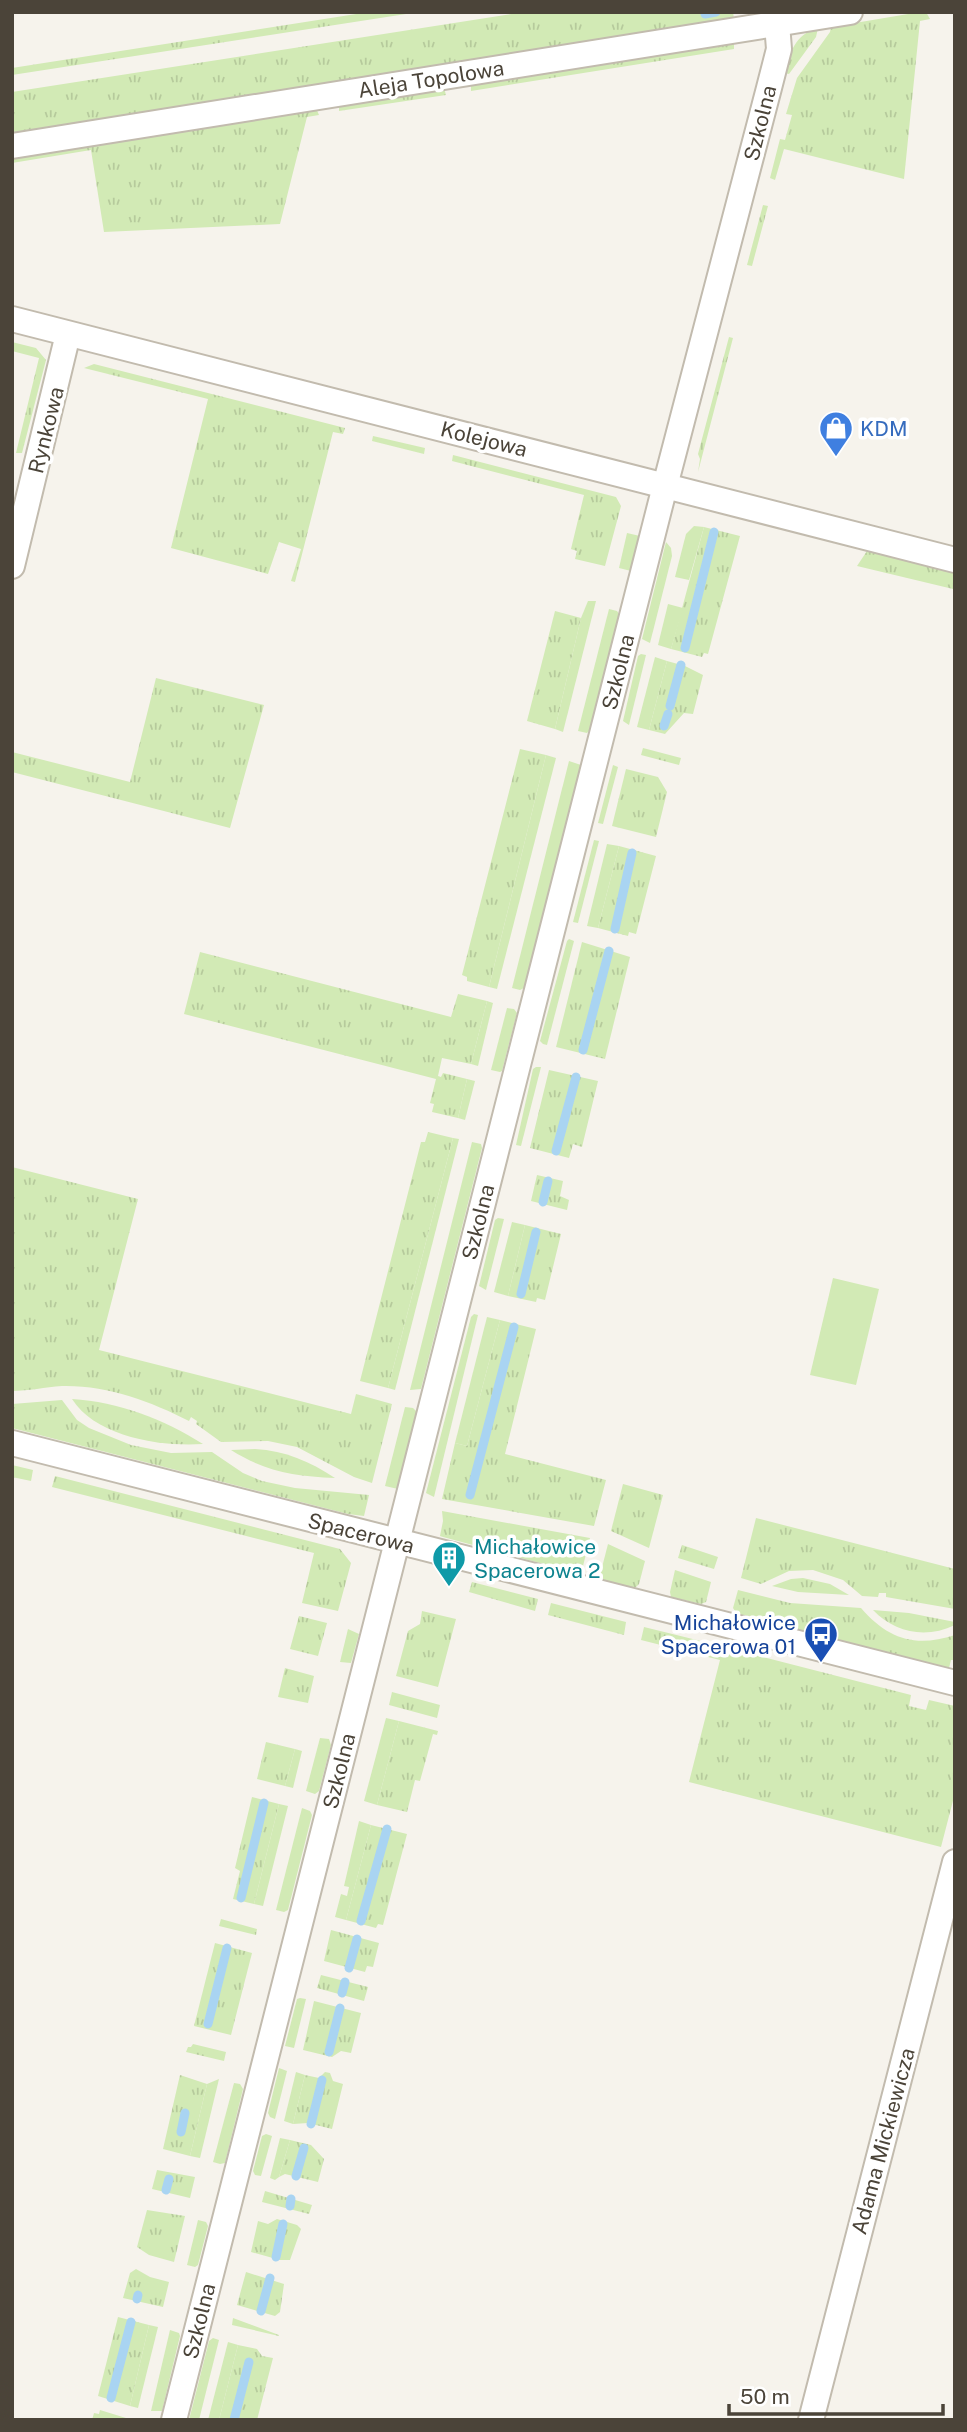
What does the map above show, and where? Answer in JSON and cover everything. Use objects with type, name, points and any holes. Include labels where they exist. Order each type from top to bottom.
[{"type":"street","name":"Aleja Topolowa","points":[[12,146],[850,12]]},
{"type":"street","name":"Szkolna","points":[[174,2420],[665,485],[776,62],[779,44],[777,24]]},
{"type":"street","name":"Kolejowa","points":[[12,319],[955,560]]},
{"type":"street","name":"Rynkowa","points":[[12,566],[68,334]]},
{"type":"street","name":"Spacerowa","points":[[12,1443],[955,1683]]},
{"type":"street","name":"Adama Mickiewicza","points":[[811,2420],[955,1862]]},
{"type":"green space","points":[[369,12],[419,12],[12,75],[12,68]]},
{"type":"green space","points":[[524,12],[733,12],[734,19],[12,135],[12,92]]},
{"type":"green space","points":[[926,12],[930,19],[920,21],[904,179],[784,149],[775,180],[770,178],[780,139],[785,140],[792,115],[786,114],[797,78],[831,27]]},
{"type":"green space","points":[[818,28],[816,37],[789,74],[784,73],[791,52],[799,40]]},
{"type":"green space","points":[[734,42],[734,49],[471,91],[471,83]]},
{"type":"green space","points":[[444,88],[446,95],[339,111],[339,105]]},
{"type":"green space","points":[[316,108],[319,115],[307,117],[280,224],[104,232],[91,150],[12,163],[12,157]]},
{"type":"green space","points":[[763,205],[768,206],[752,266],[747,265]]},
{"type":"green space","points":[[729,337],[733,338],[698,472],[698,454]]},
{"type":"green space","points":[[12,342],[36,348],[46,360],[22,453],[16,453],[39,358],[12,351]]},
{"type":"green space","points":[[94,364],[345,428],[343,434],[333,432],[295,582],[291,581],[301,549],[279,542],[268,574],[171,548],[208,399],[84,368]]},
{"type":"green space","points":[[373,436],[425,448],[424,454],[372,441]]},
{"type":"green space","points":[[453,455],[616,497],[621,506],[605,566],[575,559],[577,551],[571,549],[584,495],[452,461]]},
{"type":"green space","points":[[694,526],[704,527],[689,580],[675,577],[686,534]]},
{"type":"green space","points":[[704,527],[740,536],[708,654],[704,653],[702,657],[671,649]]},
{"type":"green space","points":[[627,533],[640,536],[631,571],[619,568]]},
{"type":"green space","points":[[666,542],[671,548],[672,556],[650,643],[642,639]]},
{"type":"green space","points":[[867,551],[953,572],[953,589],[857,566]]},
{"type":"green space","points":[[588,601],[596,601],[563,732],[555,729],[581,618]]},
{"type":"green space","points":[[668,604],[683,608],[671,649],[658,645]]},
{"type":"green space","points":[[609,609],[619,614],[587,733],[578,731]]},
{"type":"green space","points":[[555,611],[581,618],[555,729],[527,721]]},
{"type":"green space","points":[[646,655],[629,725],[623,721],[638,656]]},
{"type":"green space","points":[[655,657],[667,661],[649,730],[637,727]]},
{"type":"green space","points":[[667,661],[703,675],[693,714],[684,713],[665,734],[649,730]]},
{"type":"green space","points":[[156,678],[264,705],[230,828],[12,772],[12,752],[130,782]]},
{"type":"green space","points":[[643,748],[681,758],[679,765],[641,755]]},
{"type":"green space","points":[[520,749],[546,755],[489,987],[467,981],[467,977],[462,975]]},
{"type":"green space","points":[[546,755],[556,758],[497,989],[489,987]]},
{"type":"green space","points":[[569,761],[581,765],[524,988],[520,990],[512,988]]},
{"type":"green space","points":[[613,765],[618,767],[603,824],[598,823]]},
{"type":"green space","points":[[626,769],[658,777],[667,792],[656,837],[612,826]]},
{"type":"green space","points":[[594,840],[599,841],[578,923],[573,922]]},
{"type":"green space","points":[[607,844],[619,846],[598,928],[587,926]]},
{"type":"green space","points":[[619,846],[656,856],[636,934],[629,932],[628,936],[598,928]]},
{"type":"green space","points":[[569,939],[574,941],[547,1045],[540,1041]]},
{"type":"green space","points":[[582,942],[630,957],[605,1059],[556,1047]]},
{"type":"green space","points":[[200,952],[451,1017],[458,994],[487,1001],[471,1064],[442,1058],[438,1076],[441,1077],[443,1073],[467,1079],[458,1118],[432,1112],[434,1104],[430,1103],[436,1079],[184,1014]]},
{"type":"green space","points":[[487,1001],[493,1003],[478,1066],[471,1064]]},
{"type":"green space","points":[[507,1008],[514,1009],[517,1013],[500,1072],[491,1070]]},
{"type":"green space","points":[[541,1067],[521,1146],[516,1145],[533,1069]]},
{"type":"green space","points":[[549,1070],[598,1081],[582,1147],[573,1144],[569,1158],[530,1148]]},
{"type":"green space","points":[[467,1079],[475,1081],[465,1120],[458,1118]]},
{"type":"green space","points":[[428,1132],[453,1138],[388,1388],[360,1381],[421,1142],[425,1142]]},
{"type":"green space","points":[[453,1138],[459,1139],[395,1390],[388,1388]]},
{"type":"green space","points":[[472,1142],[481,1144],[482,1148],[421,1389],[410,1390]]},
{"type":"green space","points":[[12,1167],[138,1199],[99,1350],[351,1414],[356,1394],[392,1404],[372,1483],[354,1477],[297,1447],[268,1441],[221,1442],[196,1424],[197,1421],[191,1417],[189,1421],[144,1401],[112,1391],[62,1386],[12,1391]]},
{"type":"green space","points":[[537,1175],[563,1181],[560,1196],[569,1200],[567,1210],[531,1201]]},
{"type":"green space","points":[[504,1219],[486,1290],[479,1286],[495,1220]]},
{"type":"green space","points":[[512,1222],[525,1225],[508,1296],[494,1292]]},
{"type":"green space","points":[[525,1225],[561,1234],[545,1300],[537,1298],[536,1302],[508,1296]]},
{"type":"green space","points":[[833,1278],[879,1289],[856,1385],[810,1375]]},
{"type":"green space","points":[[478,1315],[434,1497],[426,1493],[471,1317]]},
{"type":"green space","points":[[487,1317],[500,1320],[467,1446],[455,1443]]},
{"type":"green space","points":[[500,1320],[536,1329],[505,1454],[606,1480],[594,1526],[442,1499],[455,1443],[467,1446]]},
{"type":"green space","points":[[72,1399],[107,1404],[140,1413],[203,1444],[168,1444],[113,1431],[83,1412]]},
{"type":"green space","points":[[62,1400],[77,1420],[89,1428],[131,1445],[171,1453],[212,1452],[243,1473],[262,1481],[295,1488],[369,1495],[364,1516],[12,1428],[12,1404]]},
{"type":"green space","points":[[405,1407],[413,1408],[417,1412],[398,1489],[385,1486]]},
{"type":"green space","points":[[255,1449],[297,1458],[335,1478],[306,1476],[268,1468],[231,1450]]},
{"type":"green space","points":[[12,1465],[33,1470],[31,1481],[12,1477]]},
{"type":"green space","points":[[55,1476],[340,1549],[351,1563],[338,1611],[302,1603],[314,1553],[52,1487]]},
{"type":"green space","points":[[623,1484],[663,1495],[649,1548],[611,1531]]},
{"type":"green space","points":[[442,1511],[590,1538],[581,1574],[440,1536]]},
{"type":"green space","points":[[756,1518],[955,1569],[955,1609],[886,1597],[886,1593],[879,1593],[878,1597],[862,1596],[843,1580],[813,1570],[789,1571],[761,1584],[741,1578]]},
{"type":"green space","points":[[608,1544],[645,1561],[639,1584],[635,1588],[599,1579]]},
{"type":"green space","points":[[682,1545],[718,1557],[714,1569],[678,1558]]},
{"type":"green space","points":[[675,1570],[711,1582],[706,1602],[701,1604],[671,1597]]},
{"type":"green space","points":[[803,1578],[830,1584],[849,1595],[798,1592],[772,1586]]},
{"type":"green space","points":[[472,1582],[538,1599],[535,1611],[469,1592]]},
{"type":"green space","points":[[738,1590],[790,1603],[861,1608],[881,1627],[903,1638],[927,1641],[955,1635],[955,1660],[951,1660],[949,1668],[737,1614],[733,1608]]},
{"type":"green space","points":[[551,1603],[626,1622],[624,1635],[548,1615]]},
{"type":"green space","points":[[873,1610],[909,1613],[955,1622],[955,1625],[933,1632],[911,1631],[891,1624]]},
{"type":"green space","points":[[422,1611],[456,1619],[438,1687],[396,1676],[408,1631],[420,1624]]},
{"type":"green space","points":[[299,1616],[327,1623],[318,1656],[290,1649]]},
{"type":"green space","points":[[644,1627],[717,1645],[719,1642],[731,1645],[732,1649],[911,1695],[909,1706],[926,1710],[929,1700],[955,1706],[955,1793],[941,1847],[689,1782],[720,1660],[641,1640]]},
{"type":"green space","points":[[348,1629],[359,1634],[351,1663],[340,1662]]},
{"type":"green space","points":[[285,1668],[314,1676],[308,1703],[278,1697]]},
{"type":"green space","points":[[392,1692],[440,1705],[437,1718],[389,1705]]},
{"type":"green space","points":[[386,1718],[399,1721],[377,1805],[364,1801]]},
{"type":"green space","points":[[399,1721],[438,1731],[437,1735],[433,1734],[420,1781],[415,1780],[407,1812],[377,1805]]},
{"type":"green space","points":[[320,1738],[329,1739],[331,1745],[319,1791],[315,1794],[306,1791]]},
{"type":"green space","points":[[266,1742],[295,1749],[285,1786],[257,1779]]},
{"type":"green space","points":[[295,1749],[302,1751],[293,1788],[285,1786]]},
{"type":"green space","points":[[252,1797],[279,1804],[254,1904],[233,1899],[240,1871],[235,1868]]},
{"type":"green space","points":[[279,1804],[288,1806],[263,1906],[254,1904]]},
{"type":"green space","points":[[302,1808],[310,1811],[312,1815],[288,1910],[284,1912],[276,1910]]},
{"type":"green space","points":[[359,1821],[371,1825],[346,1920],[335,1917],[341,1894],[347,1896],[349,1887],[344,1886]]},
{"type":"green space","points":[[371,1825],[407,1834],[383,1925],[378,1924],[376,1928],[346,1920]]},
{"type":"green space","points":[[221,1919],[257,1929],[256,1935],[219,1926]]},
{"type":"green space","points":[[331,1930],[379,1943],[373,1967],[367,1966],[365,1972],[324,1961]]},
{"type":"green space","points":[[215,1943],[252,1953],[231,2035],[194,2026]]},
{"type":"green space","points":[[321,1975],[368,1987],[364,2001],[317,1988]]},
{"type":"green space","points":[[297,1999],[306,1999],[294,2048],[285,2046]]},
{"type":"green space","points":[[314,2001],[361,2013],[351,2053],[341,2051],[332,2057],[303,2050]]},
{"type":"green space","points":[[193,2044],[226,2052],[224,2061],[186,2052]]},
{"type":"green space","points":[[279,2068],[287,2071],[275,2119],[268,2113]]},
{"type":"green space","points":[[296,2072],[305,2075],[293,2124],[284,2121]]},
{"type":"green space","points":[[325,2072],[330,2073],[333,2081],[343,2084],[332,2129],[308,2123],[293,2124],[305,2075],[319,2078]]},
{"type":"green space","points":[[180,2075],[207,2084],[190,2156],[163,2149]]},
{"type":"green space","points":[[219,2079],[200,2158],[190,2156],[207,2084]]},
{"type":"green space","points":[[234,2083],[240,2084],[243,2089],[225,2163],[220,2164],[213,2162]]},
{"type":"green space","points":[[262,2136],[272,2136],[261,2176],[255,2175],[253,2171]]},
{"type":"green space","points":[[280,2138],[290,2140],[279,2177],[275,2180],[270,2178]]},
{"type":"green space","points":[[290,2140],[311,2145],[324,2159],[318,2182],[285,2174],[279,2177]]},
{"type":"green space","points":[[157,2170],[195,2177],[190,2198],[152,2189]]},
{"type":"green space","points":[[265,2191],[312,2205],[309,2214],[262,2202]]},
{"type":"green space","points":[[147,2210],[185,2216],[174,2262],[149,2255],[137,2247]]},
{"type":"green space","points":[[277,2219],[297,2225],[301,2229],[290,2260],[251,2252],[258,2221],[268,2224]]},
{"type":"green space","points":[[198,2220],[206,2222],[208,2226],[198,2265],[195,2267],[187,2265]]},
{"type":"green space","points":[[136,2269],[150,2277],[169,2282],[163,2307],[123,2298],[130,2273]]},
{"type":"green space","points":[[246,2272],[284,2284],[280,2312],[275,2316],[237,2305]]},
{"type":"green space","points":[[118,2317],[149,2325],[130,2406],[98,2396]]},
{"type":"green space","points":[[233,2318],[279,2335],[279,2336],[232,2325]]},
{"type":"green space","points":[[149,2325],[158,2327],[138,2408],[130,2406]]},
{"type":"green space","points":[[170,2330],[180,2336],[162,2411],[151,2411]]},
{"type":"green space","points":[[213,2338],[219,2340],[199,2420],[189,2420],[209,2341]]},
{"type":"green space","points":[[228,2342],[238,2345],[219,2420],[208,2420]]},
{"type":"green space","points":[[238,2345],[257,2349],[262,2356],[273,2358],[257,2420],[219,2420]]},
{"type":"green space","points":[[100,2410],[126,2420],[92,2420],[94,2413],[99,2414]]},
{"type":"waterway","points":[[705,14],[716,12]]},
{"type":"waterway","points":[[685,648],[714,532]]},
{"type":"waterway","points":[[670,706],[681,665]]},
{"type":"waterway","points":[[664,726],[668,714]]},
{"type":"waterway","points":[[615,929],[632,853]]},
{"type":"waterway","points":[[583,1050],[609,951]]},
{"type":"waterway","points":[[556,1151],[576,1077]]},
{"type":"waterway","points":[[543,1202],[548,1181]]},
{"type":"waterway","points":[[521,1294],[536,1232]]},
{"type":"waterway","points":[[470,1495],[514,1327]]},
{"type":"waterway","points":[[241,1898],[264,1803]]},
{"type":"waterway","points":[[361,1921],[387,1829]]},
{"type":"waterway","points":[[349,1968],[357,1939]]},
{"type":"waterway","points":[[208,2024],[227,1948]]},
{"type":"waterway","points":[[342,1993],[345,1982]]},
{"type":"waterway","points":[[329,2052],[340,2008]]},
{"type":"waterway","points":[[311,2124],[322,2080]]},
{"type":"waterway","points":[[181,2132],[185,2113]]},
{"type":"waterway","points":[[296,2176],[304,2148]]},
{"type":"waterway","points":[[166,2190],[169,2179]]},
{"type":"waterway","points":[[290,2206],[291,2199]]},
{"type":"waterway","points":[[276,2257],[283,2224]]},
{"type":"waterway","points":[[261,2311],[270,2278]]},
{"type":"waterway","points":[[137,2299],[138,2295]]},
{"type":"waterway","points":[[111,2398],[131,2322]]},
{"type":"waterway","points":[[234,2420],[249,2362]]},
{"type":"place","name":"KDM","points":[[836,458]]},
{"type":"place","name":"Michałowice Spacerowa 2","points":[[449,1588]]},
{"type":"place","name":"Michałowice Spacerowa 01","points":[[821,1664]]}]
